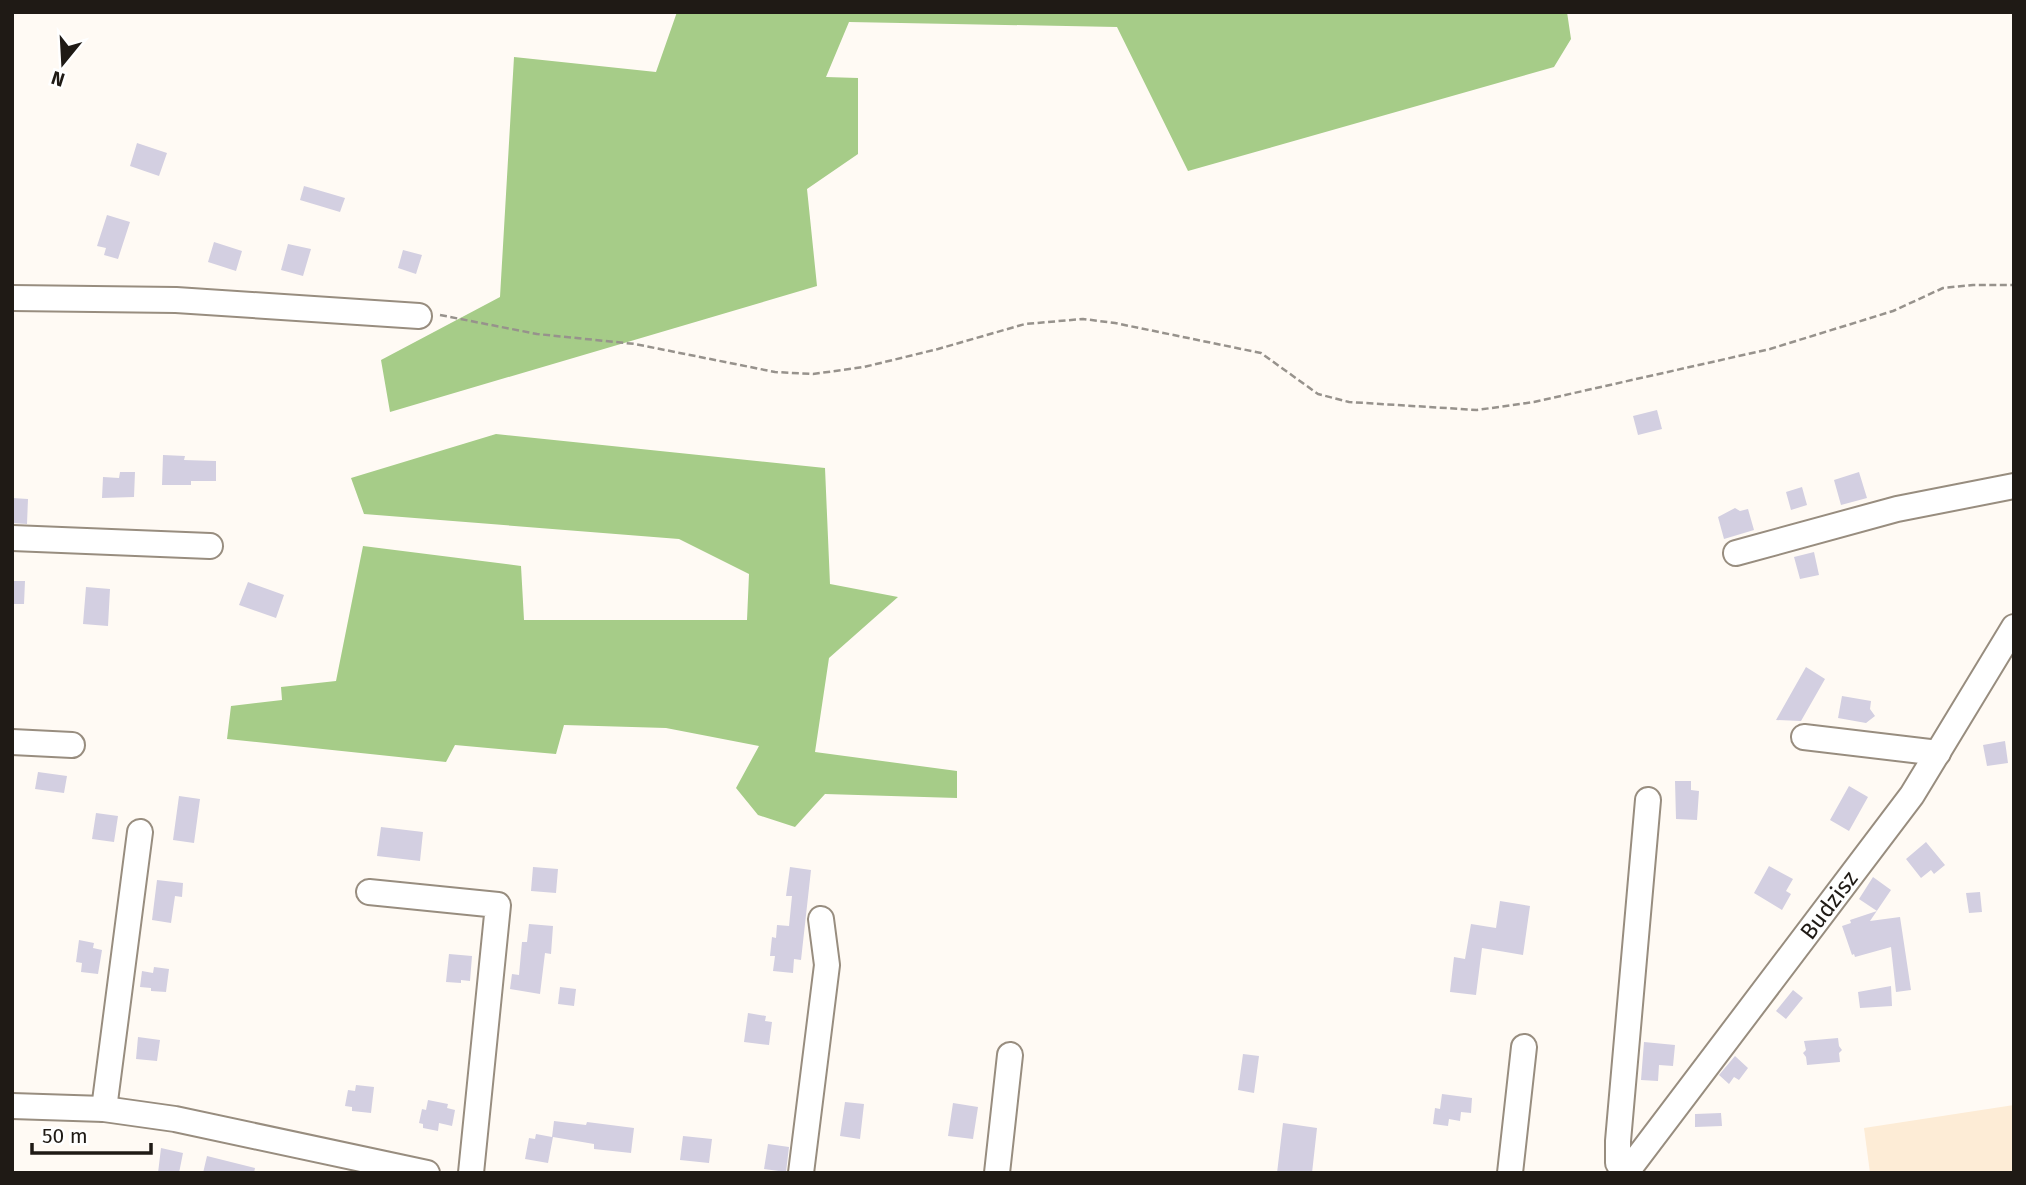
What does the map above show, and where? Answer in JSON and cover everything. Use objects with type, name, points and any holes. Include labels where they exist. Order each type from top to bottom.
[{"type":"street","points":[[12,298],[176,300],[419,316]]},
{"type":"street","points":[[1736,553],[1897,509],[2014,486]]},
{"type":"street","points":[[12,538],[210,546]]},
{"type":"street","name":"Budzisz","points":[[1625,1173],[1912,795],[2014,626]]},
{"type":"street","points":[[1804,737],[1938,752]]},
{"type":"street","points":[[12,742],[72,746]]},
{"type":"street","points":[[1625,1173],[1618,1163],[1619,1141],[1648,800]]},
{"type":"street","points":[[104,1109],[140,832]]},
{"type":"street","points":[[369,892],[498,905],[471,1173]]},
{"type":"street","points":[[801,1173],[827,965],[821,919]]},
{"type":"street","points":[[1510,1173],[1524,1047]]},
{"type":"street","points":[[997,1173],[1010,1055]]},
{"type":"street","points":[[12,1106],[104,1109],[175,1119],[261,1136],[371,1167],[427,1173]]},
{"type":"path","points":[[419,316],[446,315],[537,334],[635,344],[775,372],[813,374],[864,367],[1025,324],[1083,319],[1261,353],[1318,394],[1349,402],[1477,410],[1534,402],[1770,349],[1893,311],[1943,288],[2014,285]]},
{"type":"shaded area","points":[[2014,1105],[2014,1173],[1870,1173],[1864,1128]]},
{"type":"green space","points":[[677,12],[1567,12],[1571,39],[1554,67],[1188,171],[1117,27],[849,22],[826,77],[858,78],[858,154],[807,189],[817,286],[390,412],[381,360],[500,297],[514,57],[656,72]]},
{"type":"green space","points":[[496,434],[825,468],[830,584],[898,597],[829,658],[815,752],[957,771],[957,798],[825,794],[795,827],[758,815],[736,788],[759,746],[666,728],[564,725],[556,754],[455,745],[446,762],[227,739],[231,706],[282,700],[281,687],[336,681],[363,546],[521,566],[524,620],[747,620],[749,574],[679,539],[364,514],[351,478]]},
{"type":"building","points":[[137,143],[167,153],[159,176],[130,166]]},
{"type":"building","points":[[304,186],[345,198],[340,212],[300,200]]},
{"type":"building","points":[[107,215],[130,222],[118,259],[104,255],[106,248],[97,246]]},
{"type":"building","points":[[214,242],[242,251],[236,271],[208,262]]},
{"type":"building","points":[[288,244],[311,249],[303,276],[281,270]]},
{"type":"building","points":[[403,250],[422,255],[416,274],[398,268]]},
{"type":"building","points":[[1657,410],[1662,429],[1638,435],[1633,416]]},
{"type":"building","points":[[163,455],[185,456],[184,460],[216,461],[216,481],[191,481],[191,485],[162,485]]},
{"type":"building","points":[[120,472],[135,472],[134,497],[102,498],[103,477],[119,478]]},
{"type":"building","points":[[1859,472],[1867,498],[1841,505],[1834,480]]},
{"type":"building","points":[[1802,487],[1807,505],[1791,510],[1786,492]]},
{"type":"building","points":[[12,498],[28,499],[27,524],[12,523]]},
{"type":"building","points":[[1735,508],[1740,511],[1748,509],[1754,530],[1724,539],[1718,517]]},
{"type":"building","points":[[1814,552],[1819,575],[1800,579],[1794,557]]},
{"type":"building","points":[[12,581],[25,581],[24,604],[12,604]]},
{"type":"building","points":[[248,582],[284,595],[276,618],[239,605]]},
{"type":"building","points":[[86,587],[110,589],[108,626],[83,624]]},
{"type":"building","points":[[1806,667],[1825,679],[1801,721],[1776,720]]},
{"type":"building","points":[[1842,696],[1871,701],[1870,709],[1875,716],[1866,723],[1838,718]]},
{"type":"building","points":[[2005,741],[2008,763],[1987,766],[1983,745]]},
{"type":"building","points":[[38,772],[67,776],[64,793],[35,789]]},
{"type":"building","points":[[1675,781],[1691,781],[1691,790],[1699,791],[1697,820],[1676,819]]},
{"type":"building","points":[[1849,786],[1868,797],[1849,831],[1830,820]]},
{"type":"building","points":[[179,796],[200,799],[194,843],[173,840]]},
{"type":"building","points":[[96,813],[118,816],[114,842],[92,839]]},
{"type":"building","points":[[381,827],[423,832],[420,861],[377,856]]},
{"type":"building","points":[[1926,842],[1945,865],[1934,874],[1931,870],[1921,878],[1906,859]]},
{"type":"building","points":[[1769,866],[1793,879],[1786,891],[1791,894],[1782,910],[1754,893]]},
{"type":"building","points":[[533,867],[558,869],[556,893],[531,891]]},
{"type":"building","points":[[790,867],[811,870],[801,960],[794,959],[793,973],[773,971],[775,956],[770,956],[772,937],[776,938],[777,925],[789,926],[792,896],[786,896]]},
{"type":"building","points":[[1873,877],[1891,890],[1877,911],[1859,899]]},
{"type":"building","points":[[157,880],[183,883],[182,897],[175,896],[171,923],[152,920]]},
{"type":"building","points":[[1980,892],[1982,912],[1969,913],[1966,893]]},
{"type":"building","points":[[1500,901],[1530,906],[1523,955],[1482,948],[1476,995],[1450,992],[1454,957],[1465,959],[1471,924],[1496,928]]},
{"type":"building","points":[[1877,911],[1870,921],[1900,917],[1911,990],[1896,992],[1891,947],[1855,957],[1852,955],[1842,926],[1851,923],[1850,920]]},
{"type":"building","points":[[529,924],[553,926],[551,954],[545,953],[540,994],[510,989],[512,974],[519,975],[522,942],[527,942]]},
{"type":"building","points":[[79,940],[94,943],[93,948],[102,950],[98,974],[81,972],[82,963],[76,962]]},
{"type":"building","points":[[449,954],[472,956],[470,981],[446,982]]},
{"type":"building","points":[[154,967],[169,969],[166,992],[140,987],[142,971],[153,973]]},
{"type":"building","points":[[1891,986],[1892,1006],[1860,1008],[1858,992]]},
{"type":"building","points":[[560,987],[576,989],[574,1006],[558,1004]]},
{"type":"building","points":[[1793,990],[1803,998],[1786,1019],[1776,1011]]},
{"type":"building","points":[[748,1013],[766,1016],[765,1021],[772,1022],[769,1045],[744,1042]]},
{"type":"building","points":[[138,1037],[160,1040],[157,1061],[136,1059]]},
{"type":"building","points":[[1838,1038],[1842,1050],[1839,1053],[1840,1062],[1807,1065],[1803,1053],[1806,1050],[1804,1041]]},
{"type":"building","points":[[1644,1042],[1675,1045],[1673,1066],[1659,1065],[1658,1081],[1641,1080]]},
{"type":"building","points":[[1243,1054],[1259,1056],[1254,1093],[1238,1090]]},
{"type":"building","points":[[1735,1056],[1748,1068],[1739,1080],[1734,1077],[1729,1084],[1719,1075]]},
{"type":"building","points":[[356,1085],[374,1087],[371,1113],[352,1111],[352,1107],[345,1106],[348,1090],[355,1091]]},
{"type":"building","points":[[1442,1094],[1472,1098],[1471,1113],[1461,1112],[1460,1121],[1449,1119],[1448,1126],[1433,1124],[1435,1108],[1440,1109]]},
{"type":"building","points":[[428,1100],[448,1104],[447,1108],[455,1110],[452,1126],[439,1123],[438,1131],[423,1128],[423,1124],[419,1123],[422,1109],[426,1110]]},
{"type":"building","points":[[845,1102],[864,1104],[860,1139],[840,1136]]},
{"type":"building","points":[[953,1103],[978,1107],[973,1139],[948,1136]]},
{"type":"building","points":[[1721,1113],[1722,1126],[1695,1127],[1695,1114]]},
{"type":"building","points":[[554,1121],[634,1128],[631,1153],[594,1149],[594,1144],[553,1137],[548,1163],[525,1159],[529,1138],[535,1139],[536,1134],[552,1137]]},
{"type":"building","points":[[1283,1123],[1317,1128],[1312,1173],[1277,1173]]},
{"type":"building","points":[[683,1136],[712,1139],[709,1163],[680,1160]]},
{"type":"building","points":[[768,1144],[789,1147],[786,1172],[764,1169]]},
{"type":"building","points":[[161,1148],[183,1153],[179,1173],[158,1173]]},
{"type":"building","points":[[207,1156],[255,1168],[254,1173],[203,1173]]}]
